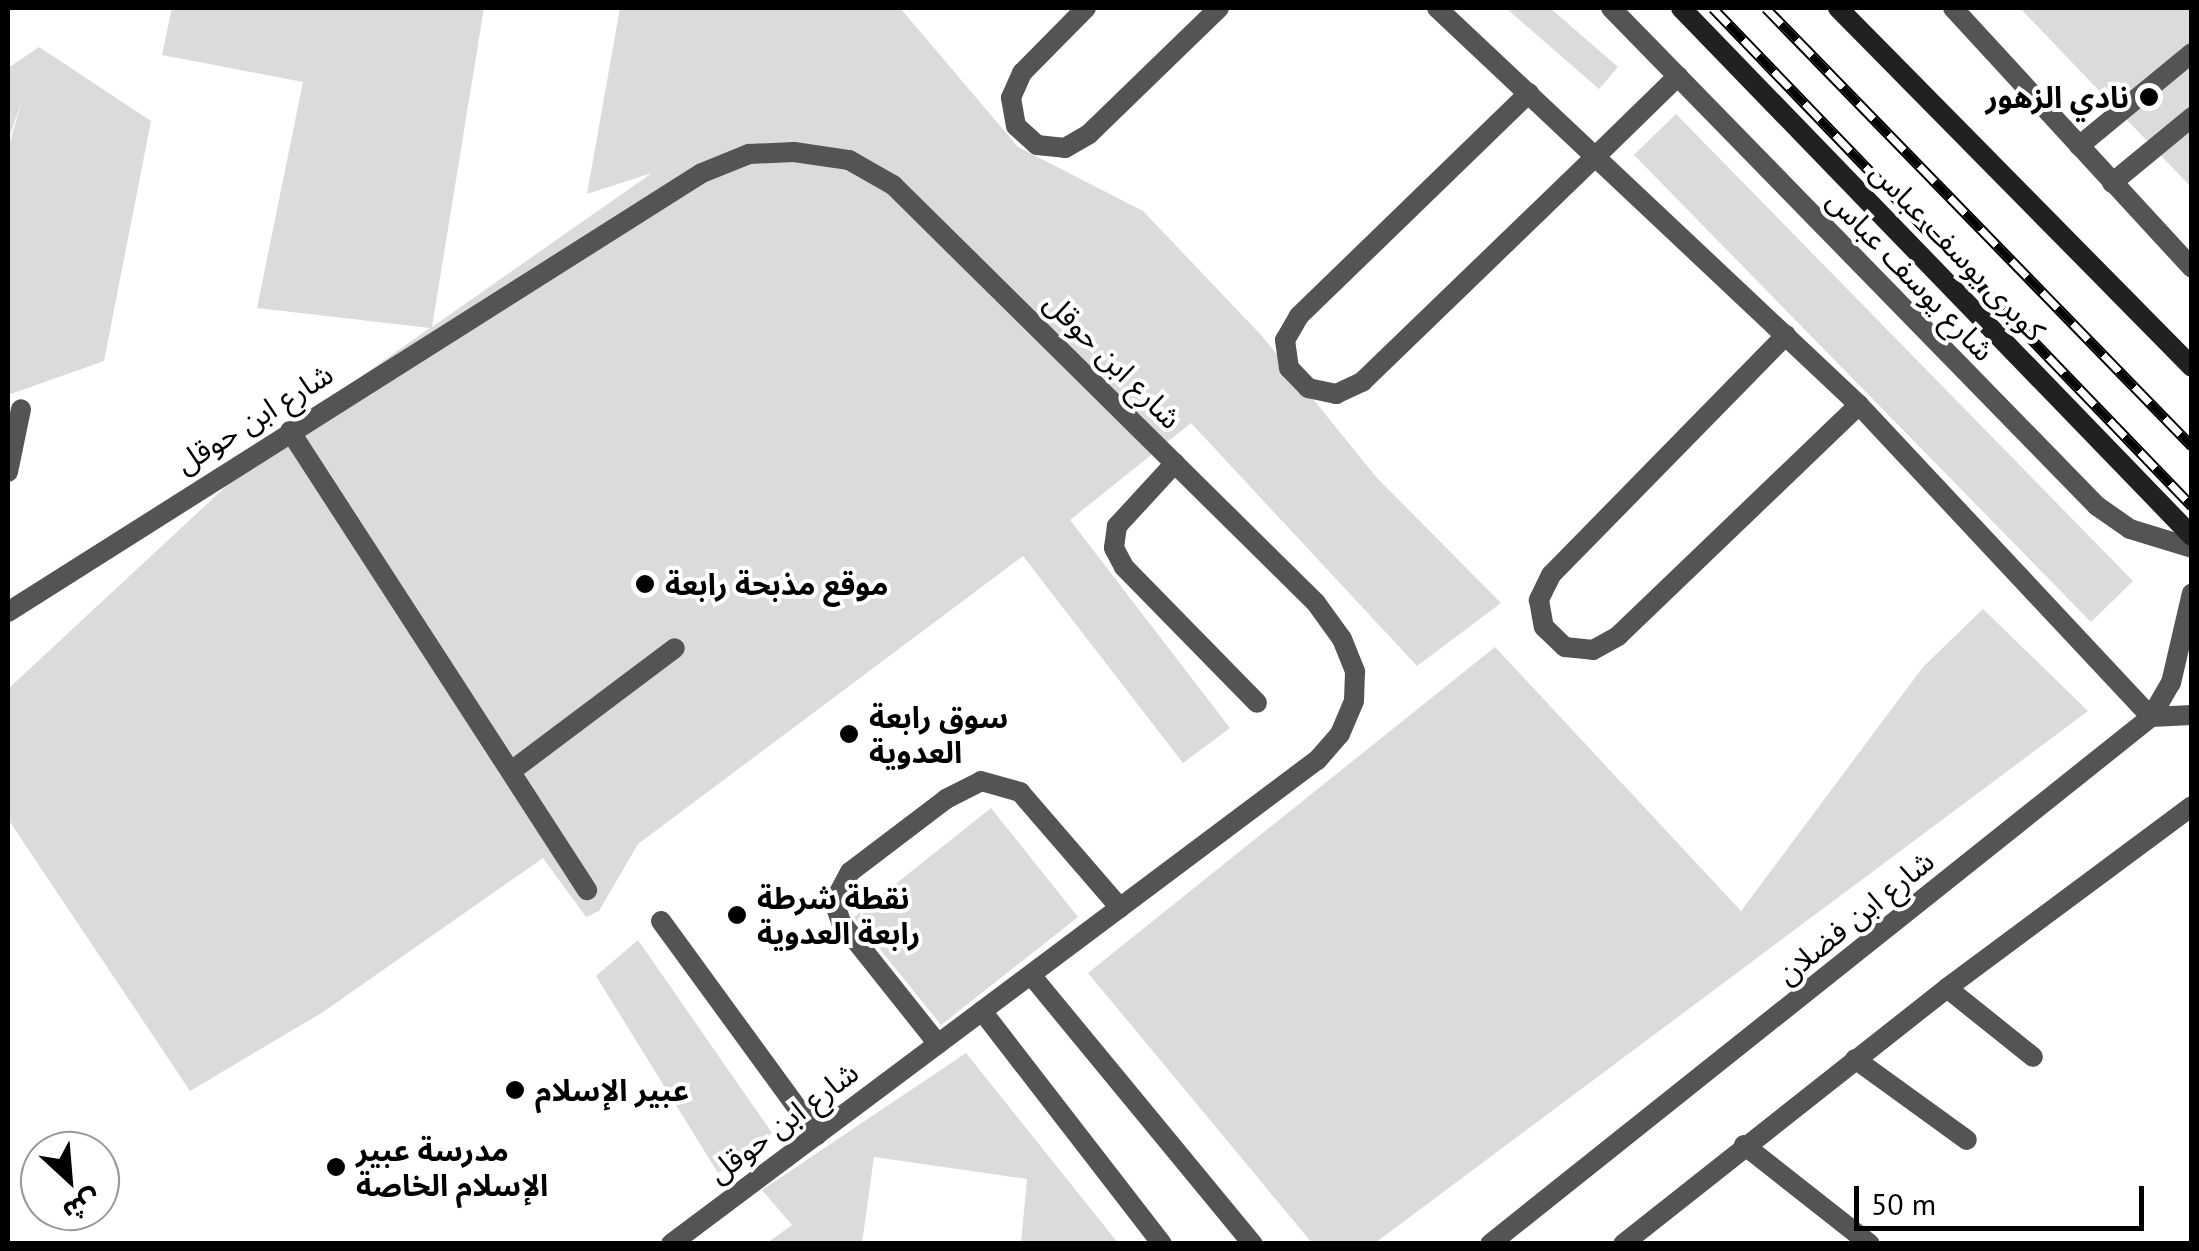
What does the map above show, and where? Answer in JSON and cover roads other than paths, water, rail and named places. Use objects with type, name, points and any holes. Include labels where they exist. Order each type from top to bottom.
[{"type":"main road","name":"كوبرى يوسف عباس","points":[[1682,8],[2192,536]]},
{"type":"main road","points":[[1838,8],[2192,367]]},
{"type":"street","points":[[1086,8],[1022,73],[1010,98],[1016,126],[1036,145],[1065,148],[1090,134],[1218,8]]},
{"type":"street","points":[[1437,8],[1859,405],[2152,717],[2192,715]]},
{"type":"street","name":"شارع يوسف عباس","points":[[1611,8],[2097,506],[2130,529],[2192,548]]},
{"type":"street","points":[[1954,8],[2192,268]]},
{"type":"street","points":[[2080,146],[2192,53]]},
{"type":"street","points":[[1529,93],[1299,316],[1285,340],[1289,368],[1308,388],[1336,394],[1362,382],[1678,76]]},
{"type":"street","points":[[2112,183],[2192,117]]},
{"type":"street","name":"شارع ابن حوقل","points":[[9,607],[702,173],[748,154],[794,152],[849,160],[893,185],[1316,603],[1342,639],[1355,672],[1354,701],[1340,734],[1317,760],[670,1244]]},
{"type":"street","points":[[1786,335],[1550,575],[1538,600],[1544,628],[1565,647],[1593,650],[1618,636],[1859,405]]},
{"type":"street","points":[[8,472],[22,409]]},
{"type":"street","points":[[290,431],[514,769],[587,890]]},
{"type":"street","points":[[1175,464],[1117,526],[1114,548],[1124,567],[1257,702]]},
{"type":"street","name":"شارع ابن فضلان","points":[[1501,1241],[2152,717],[2171,683],[2192,593]]},
{"type":"street","points":[[514,769],[675,648]]},
{"type":"street","points":[[938,1044],[842,922],[834,902],[850,872],[946,799],[981,781],[1020,792],[1120,908]]},
{"type":"street","points":[[1623,1244],[1947,988],[2192,806]]},
{"type":"street","points":[[661,921],[816,1135]]},
{"type":"street","points":[[1031,975],[1252,1244]]},
{"type":"street","points":[[1947,988],[2034,1057]]},
{"type":"street","points":[[982,1011],[1162,1244]]},
{"type":"street","points":[[1855,1059],[1966,1140]]},
{"type":"street","points":[[1744,1145],[1870,1244]]},
{"type":"railway","points":[[1713,8],[2192,506]]},
{"type":"railway","points":[[1766,8],[2192,446]]},
{"type":"place","name":"نادي الزهور","points":[[2149,97]]},
{"type":"place","name":"موقع مذبحة رابعة","points":[[645,584]]},
{"type":"place","name":"سوق رابعة العدوية","points":[[849,734]]},
{"type":"place","name":"نقطة شرطة رابعة العدوية","points":[[737,915]]},
{"type":"place","name":"عبير الإسلام","points":[[515,1090]]},
{"type":"place","name":"مدرسة عبير الإسلام الخاصة","points":[[336,1167]]}]
